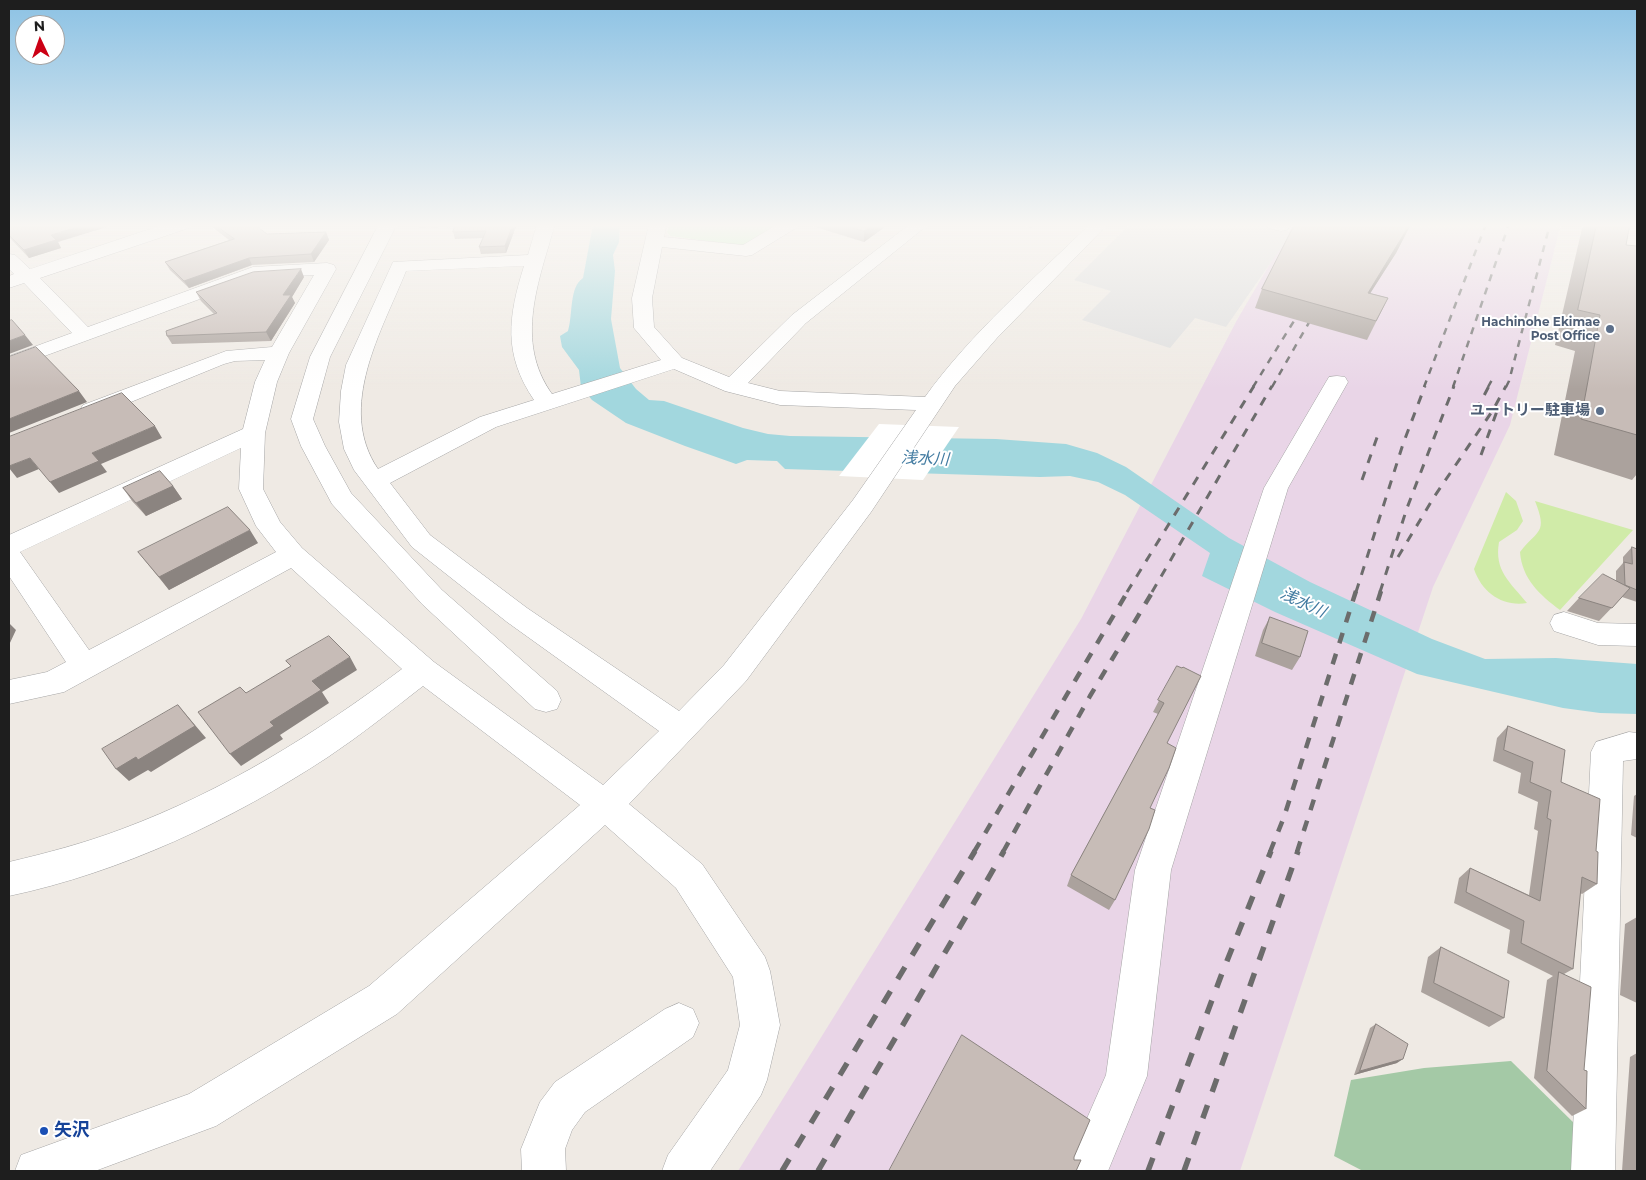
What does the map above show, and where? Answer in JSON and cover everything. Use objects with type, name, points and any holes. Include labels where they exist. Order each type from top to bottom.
[{"type":"street","points":[[18,279],[36,283],[84,334]]},
{"type":"street","points":[[9,363],[237,279]]},
{"type":"street","points":[[321,279],[279,353],[266,382],[253,433],[251,489],[269,526],[292,555],[423,670],[604,804],[689,876],[751,971],[760,1025],[746,1080],[684,1171]]},
{"type":"street","points":[[361,279],[320,357],[302,419],[313,446],[341,498],[432,597],[546,700]]},
{"type":"street","points":[[393,279],[357,365],[352,391],[350,422],[356,449],[366,470],[422,541],[517,615],[681,729]]},
{"type":"street","points":[[531,279],[521,313],[522,354],[526,370],[538,392],[547,403]]},
{"type":"street","points":[[646,279],[642,298],[644,328],[675,362],[698,374],[733,386],[780,398],[931,404]]},
{"type":"street","points":[[733,386],[799,320],[851,279]]},
{"type":"street","points":[[37,1171],[201,1111],[383,1000],[631,781],[735,673],[862,506],[947,382],[990,334],[1045,279]]},
{"type":"street","points":[[70,418],[233,355],[279,353]]},
{"type":"street","points":[[374,481],[488,422],[675,362]]},
{"type":"street","points":[[1086,1171],[1126,1076],[1153,870],[1276,488],[1337,382]]},
{"type":"street","points":[[9,546],[253,433]]},
{"type":"street","points":[[9,692],[53,683],[292,555]]},
{"type":"street","points":[[9,556],[85,667]]},
{"type":"street","points":[[1564,623],[1598,634],[1637,635]]},
{"type":"street","points":[[9,878],[114,849],[178,823],[243,791],[300,758],[359,718],[423,670]]},
{"type":"street","points":[[1593,1171],[1608,752],[1629,746],[1637,746]]},
{"type":"street","points":[[544,1171],[543,1149],[554,1117],[570,1097],[679,1024]]},
{"type":"shaded area","points":[[1259,279],[1226,327],[1195,318],[1170,348],[1082,320],[1111,291],[1074,280]]},
{"type":"shaded area","points":[[1261,279],[1547,279],[1510,425],[1433,587],[1240,1171],[738,1171],[1081,619],[1237,320]]},
{"type":"green space","points":[[1506,492],[1516,501],[1523,521],[1517,530],[1499,542],[1499,561],[1501,569],[1509,582],[1527,603],[1510,603],[1495,596],[1482,585],[1474,569]]},
{"type":"green space","points":[[1535,501],[1633,530],[1560,610],[1533,586],[1521,562],[1520,552],[1541,526]]},
{"type":"green space","points":[[1511,1061],[1579,1128],[1577,1171],[1363,1171],[1334,1156],[1351,1080],[1424,1068]]},
{"type":"water","name":"浅水川","points":[[582,279],[614,279],[611,319],[620,368],[636,389],[649,400],[664,401],[743,428],[768,434],[790,436],[996,439],[1066,444],[1097,453],[1126,467],[1229,538],[1310,582],[1432,639],[1485,659],[1556,658],[1637,664],[1637,714],[1600,713],[1563,708],[1417,674],[1275,612],[1202,576],[1210,553],[1125,495],[1098,482],[1070,476],[1040,477],[785,469],[777,461],[747,460],[736,464],[626,423],[592,400],[581,387],[579,370],[562,347],[560,336],[568,331],[573,295]]},
{"type":"pier","points":[[879,424],[959,427],[923,480],[839,476]]},
{"type":"building","points":[[233,279],[294,279],[283,295],[291,295],[266,332],[167,336],[166,331],[217,313],[196,292]]},
{"type":"building","points":[[1267,279],[1376,279],[1368,293],[1388,298],[1376,321],[1262,289]]},
{"type":"building","points":[[1585,279],[1637,279],[1637,435],[1581,419],[1600,315],[1578,310]]},
{"type":"building","points":[[12,320],[25,335],[9,341],[9,321]]},
{"type":"building","points":[[36,347],[79,391],[9,419],[9,357]]},
{"type":"building","points":[[122,393],[155,426],[92,453],[99,461],[50,482],[30,458],[9,466],[9,437]]},
{"type":"building","points":[[160,471],[173,486],[136,503],[123,488]]},
{"type":"building","points":[[228,507],[250,530],[159,577],[138,552]]},
{"type":"building","points":[[1632,547],[1637,549],[1637,590],[1625,585],[1624,562],[1632,564]]},
{"type":"building","points":[[1603,574],[1630,588],[1612,608],[1579,598]]},
{"type":"building","points":[[1270,617],[1308,631],[1300,657],[1262,643]]},
{"type":"building","points":[[329,636],[350,657],[312,681],[321,690],[270,722],[274,726],[230,754],[198,712],[240,687],[246,693],[291,666],[286,661]]},
{"type":"building","points":[[1177,666],[1201,676],[1167,743],[1176,748],[1169,768],[1150,808],[1155,810],[1149,829],[1115,900],[1071,875],[1164,703],[1158,700]]},
{"type":"building","points":[[178,705],[195,726],[138,760],[136,757],[116,769],[102,749]]},
{"type":"building","points":[[1508,726],[1565,750],[1561,782],[1600,799],[1596,851],[1598,852],[1597,884],[1582,877],[1573,969],[1521,943],[1524,921],[1466,892],[1470,868],[1540,901],[1551,820],[1547,818],[1551,791],[1530,782],[1533,762],[1504,750]]},
{"type":"building","points":[[1441,947],[1509,981],[1504,1018],[1434,983]]},
{"type":"building","points":[[1559,972],[1591,987],[1584,1070],[1587,1071],[1586,1109],[1547,1071]]},
{"type":"building","points":[[1376,1024],[1408,1044],[1403,1059],[1360,1071]]},
{"type":"building","points":[[962,1035],[1090,1120],[1074,1157],[1074,1160],[1081,1160],[1076,1171],[889,1171]]},
{"type":"railway","points":[[1424,387],[1465,279]]},
{"type":"railway","points":[[1453,387],[1490,279]]},
{"type":"railway","points":[[1506,387],[1536,279]]},
{"type":"railway","points":[[1253,387],[1302,308]]},
{"type":"railway","points":[[1272,387],[1315,312]]},
{"type":"railway","points":[[1488,387],[1493,378]]},
{"type":"railway","points":[[1127,592],[1254,386]]},
{"type":"railway","points":[[1152,592],[1272,386]]},
{"type":"railway","points":[[1356,592],[1403,444],[1425,386]]},
{"type":"railway","points":[[1380,592],[1407,508],[1454,386]]},
{"type":"railway","points":[[1476,411],[1489,386]]},
{"type":"railway","points":[[1398,557],[1434,497],[1493,410],[1506,386]]},
{"type":"railway","points":[[1481,455],[1497,411]]},
{"type":"railway","points":[[1362,480],[1380,429]]},
{"type":"railway","points":[[974,852],[1128,591]]},
{"type":"railway","points":[[1003,852],[1090,696],[1153,591]]},
{"type":"railway","points":[[1270,852],[1284,817],[1356,591]]},
{"type":"railway","points":[[1297,852],[1381,591]]},
{"type":"railway","points":[[782,1171],[975,851]]},
{"type":"railway","points":[[818,1171],[1004,851]]},
{"type":"railway","points":[[1148,1171],[1221,976],[1271,851]]},
{"type":"railway","points":[[1184,1171],[1298,851]]},
{"type":"place","name":"Hachinohe Ekimae Post Office","points":[[1610,329]]},
{"type":"place","name":"ユートリー駐車場","points":[[1600,411]]},
{"type":"place","name":"矢沢","points":[[44,1131]]}]
